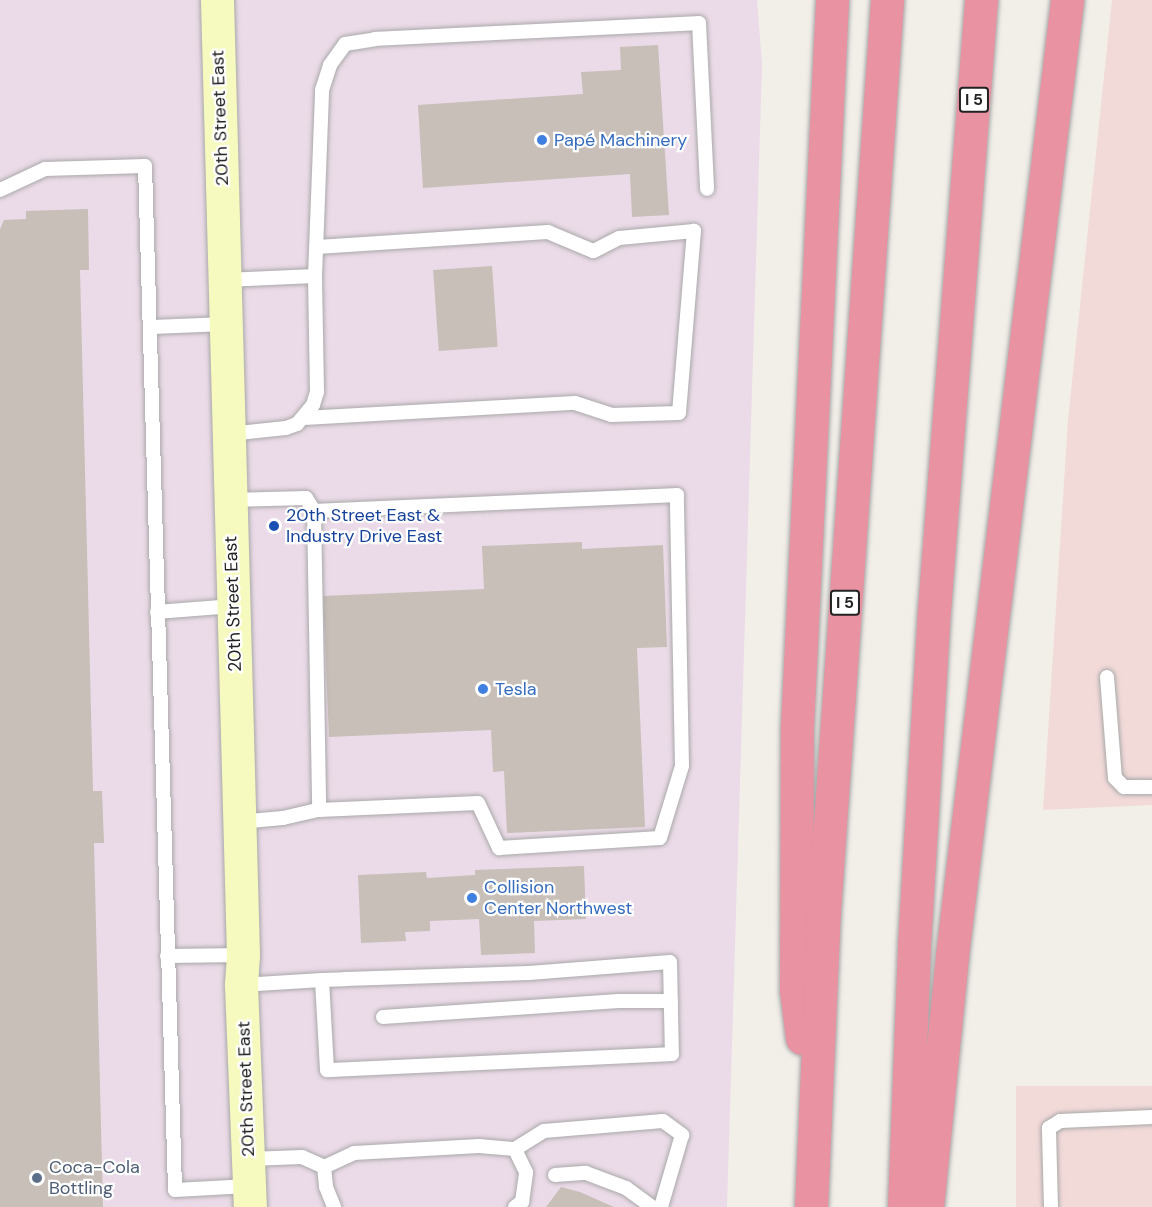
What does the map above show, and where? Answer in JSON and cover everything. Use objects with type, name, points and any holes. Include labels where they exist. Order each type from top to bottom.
[{"type":"highway","points":[[813,1125],[796,990],[797,727],[832,0]]},
{"type":"highway","name":"I 5","points":[[811,1207],[824,911],[887,0]]},
{"type":"highway","name":"I 5","points":[[904,1207],[914,945],[934,610],[981,0]]},
{"type":"highway","points":[[927,1207],[953,943],[1067,0]]},
{"type":"main road","name":"20th Street East","points":[[217,0],[249,1184]]},
{"type":"lane","points":[[304,418],[317,392],[315,276],[322,90],[330,65],[345,44],[375,39],[699,23],[707,189]]},
{"type":"lane","points":[[0,190],[45,169],[145,166],[152,327],[157,612],[175,1190],[249,1184],[302,1157],[324,1167],[354,1153],[479,1146],[515,1149],[544,1131],[663,1121],[682,1135],[661,1207]]},
{"type":"lane","points":[[229,434],[286,428],[304,418],[575,403],[611,415],[679,413],[694,231],[619,238],[593,251],[548,232],[316,247]]},
{"type":"lane","points":[[225,280],[315,276]]},
{"type":"lane","points":[[152,327],[226,324]]},
{"type":"lane","points":[[239,822],[283,818],[319,810],[478,803],[499,848],[660,838],[682,766],[677,495],[314,511]]},
{"type":"lane","points":[[230,500],[306,498],[314,511],[319,810]]},
{"type":"lane","points":[[157,612],[233,606]]},
{"type":"lane","points":[[1107,677],[1115,778],[1124,787],[1152,787]]},
{"type":"lane","points":[[168,956],[242,970],[322,980],[529,973],[670,962],[672,1054],[327,1070],[322,980]]},
{"type":"lane","points":[[383,1017],[618,1001],[671,1001]]},
{"type":"lane","points":[[1051,1207],[1049,1128],[1060,1121],[1152,1117]]},
{"type":"lane","points":[[515,1149],[526,1172],[522,1202],[515,1207]]},
{"type":"lane","points":[[324,1167],[326,1187],[334,1207]]},
{"type":"lane","points":[[555,1175],[586,1173],[626,1188],[652,1207]]},
{"type":"shaded area","points":[[0,0],[757,0],[762,65],[727,1207],[0,1207]]},
{"type":"shaded area","points":[[1112,0],[1152,0],[1152,805],[1043,810],[1068,420]]},
{"type":"shaded area","points":[[1016,1086],[1152,1086],[1152,1207],[1016,1207]]},
{"type":"building","name":"Papé Machinery","points":[[658,45],[669,215],[632,217],[630,174],[423,188],[418,105],[583,94],[581,72],[621,70],[620,47]]},
{"type":"building","points":[[88,209],[89,270],[80,270],[93,791],[102,791],[104,843],[94,843],[103,1207],[0,1207],[0,229],[4,220],[26,219],[26,211]]},
{"type":"building","points":[[492,266],[498,347],[439,351],[433,270]]},
{"type":"building","name":"Tesla","points":[[582,542],[582,549],[663,545],[667,647],[637,648],[645,827],[507,833],[504,771],[493,772],[491,730],[329,737],[323,596],[484,589],[482,546]]},
{"type":"building","name":"Collision Center Northwest","points":[[584,866],[586,919],[534,921],[535,953],[481,955],[479,919],[430,921],[430,931],[405,932],[406,941],[361,943],[358,875],[426,872],[427,878],[475,875],[475,870]]},
{"type":"building","points":[[561,1187],[580,1192],[614,1207],[546,1207]]},
{"type":"place","name":"Papé Machinery","points":[[542,140]]},
{"type":"place","name":"20th Street East & Industry Drive East","points":[[274,526]]},
{"type":"place","name":"Tesla","points":[[483,689]]},
{"type":"place","name":"Collision Center Northwest","points":[[472,898]]},
{"type":"place","name":"Coca-Cola Bottling","points":[[37,1178]]}]
